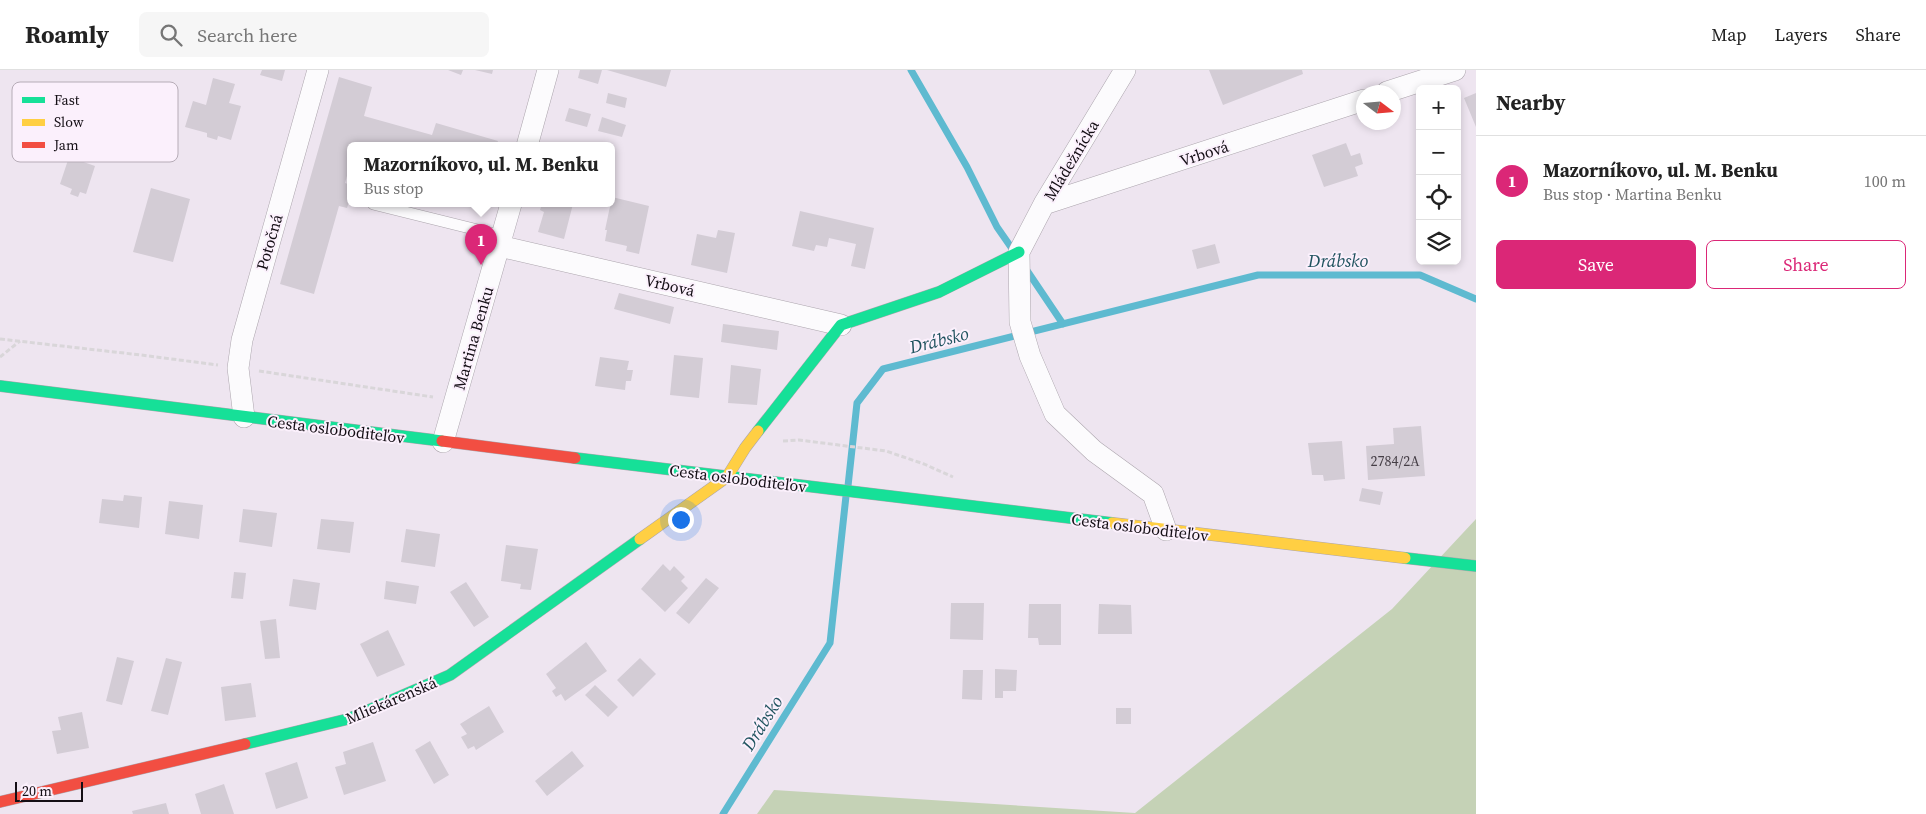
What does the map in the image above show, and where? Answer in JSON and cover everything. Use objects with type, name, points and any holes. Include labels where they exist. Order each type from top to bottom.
[{"type":"main road","points":[[727,477],[746,448],[841,325],[940,292],[1019,252]]},
{"type":"main road","name":"Cesta osloboditeľov","points":[[0,386],[727,477],[1476,566]]},
{"type":"main road","name":"Mliekárenská","points":[[0,802],[348,719],[450,675],[727,477]]},
{"type":"street","name":"Potočná","points":[[244,417],[238,368],[242,340],[318,70]]},
{"type":"street","points":[[527,142],[548,70]]},
{"type":"street","name":"Mládežnícka","points":[[1019,252],[1044,204],[1126,70]]},
{"type":"street","points":[[1401,87],[1455,70]]},
{"type":"street","name":"Vrbová","points":[[1044,204],[1356,103]]},
{"type":"street","name":"Martina Benku","points":[[443,442],[509,207]]},
{"type":"street","name":"Vrbová","points":[[500,241],[841,325]]},
{"type":"street","points":[[1019,252],[1020,322],[1030,356],[1055,414],[1094,451],[1153,494],[1166,530]]},
{"type":"lane","points":[[383,207],[500,241]]},
{"type":"path","points":[[0,357],[20,341]]},
{"type":"path","points":[[824,444],[886,452]]},
{"type":"green space","points":[[1476,519],[1476,814],[757,814],[774,790],[1135,813],[1392,609]]},
{"type":"building","points":[[262,70],[285,70],[282,81],[260,75]]},
{"type":"building","points":[[448,70],[463,70],[461,75]]},
{"type":"building","points":[[475,70],[493,70],[492,74]]},
{"type":"building","points":[[580,70],[602,70],[598,84],[578,78]]},
{"type":"building","points":[[607,70],[671,70],[666,87]]},
{"type":"building","points":[[1209,70],[1302,70],[1303,74],[1223,105]]},
{"type":"building","points":[[339,77],[372,87],[364,116],[432,135],[436,123],[498,141],[347,142],[347,176],[345,183],[347,184],[347,207],[347,208],[339,206],[314,294],[280,284]]},
{"type":"building","points":[[213,78],[235,84],[229,103],[241,106],[231,140],[218,136],[217,140],[207,137],[207,133],[185,127],[193,101],[206,105]]},
{"type":"building","points":[[608,93],[627,98],[625,108],[606,103]]},
{"type":"building","points":[[1476,93],[1476,127],[1464,98]]},
{"type":"building","points":[[569,108],[591,114],[587,127],[565,121]]},
{"type":"building","points":[[602,117],[626,125],[622,137],[598,131]]},
{"type":"building","points":[[1346,143],[1351,156],[1360,153],[1363,164],[1355,167],[1358,176],[1324,187],[1312,155]]},
{"type":"building","points":[[67,162],[83,162],[95,166],[86,194],[80,192],[78,197],[70,194],[72,189],[60,184]]},
{"type":"building","points":[[151,188],[190,199],[173,262],[133,252]]},
{"type":"building","points":[[615,198],[649,206],[639,254],[626,251],[627,246],[605,241],[607,230],[605,230],[610,207],[615,207]]},
{"type":"building","points":[[541,207],[572,207],[564,239],[538,232],[544,212],[540,210]]},
{"type":"building","points":[[800,211],[874,228],[865,269],[851,266],[856,244],[829,238],[827,247],[816,245],[814,251],[792,246]]},
{"type":"building","points":[[718,230],[735,233],[727,273],[691,265],[697,234],[716,238]]},
{"type":"building","points":[[1215,244],[1220,263],[1197,269],[1192,250]]},
{"type":"building","points":[[619,293],[674,307],[670,324],[614,309]]},
{"type":"building","points":[[723,324],[779,331],[777,350],[721,342]]},
{"type":"building","points":[[674,355],[703,358],[699,398],[670,395]]},
{"type":"building","points":[[600,357],[629,361],[627,370],[633,370],[631,381],[626,381],[625,390],[595,386]]},
{"type":"building","points":[[731,365],[761,369],[757,405],[728,403]]},
{"type":"building","points":[[1421,426],[1425,476],[1368,480],[1366,446],[1394,444],[1393,428]]},
{"type":"building","points":[[1342,441],[1345,479],[1324,481],[1323,475],[1312,475],[1308,443]]},
{"type":"building","points":[[1362,488],[1383,492],[1380,505],[1359,501]]},
{"type":"building","points":[[124,495],[142,497],[139,528],[99,523],[102,499],[123,501]]},
{"type":"building","points":[[169,501],[203,505],[199,539],[165,534]]},
{"type":"building","points":[[243,509],[277,513],[272,547],[239,542]]},
{"type":"building","points":[[321,519],[354,522],[350,553],[317,549]]},
{"type":"building","points":[[406,529],[440,534],[435,567],[401,562]]},
{"type":"building","points":[[506,545],[538,549],[531,590],[520,589],[521,584],[501,581]]},
{"type":"building","points":[[663,564],[670,571],[674,566],[685,577],[681,581],[688,588],[665,612],[641,589]]},
{"type":"building","points":[[234,572],[246,573],[243,599],[231,598]]},
{"type":"building","points":[[706,578],[719,588],[689,624],[676,613]]},
{"type":"building","points":[[293,579],[320,583],[316,610],[289,606]]},
{"type":"building","points":[[386,581],[419,586],[416,604],[384,599]]},
{"type":"building","points":[[466,582],[489,617],[474,627],[450,592]]},
{"type":"building","points":[[951,603],[984,603],[983,640],[950,639]]},
{"type":"building","points":[[1029,604],[1061,604],[1061,645],[1039,645],[1038,638],[1028,638]]},
{"type":"building","points":[[1099,604],[1131,605],[1132,634],[1098,634]]},
{"type":"building","points":[[276,619],[280,658],[265,659],[260,621]]},
{"type":"building","points":[[388,630],[405,665],[377,677],[360,644]]},
{"type":"building","points":[[586,642],[607,671],[565,701],[561,694],[556,697],[552,691],[556,688],[546,674]]},
{"type":"building","points":[[117,657],[134,661],[122,705],[106,701]]},
{"type":"building","points":[[166,658],[182,662],[168,715],[151,711]]},
{"type":"building","points":[[640,658],[656,674],[633,697],[617,680]]},
{"type":"building","points":[[995,669],[1017,670],[1016,691],[1003,691],[1003,698],[995,698]]},
{"type":"building","points":[[963,670],[983,670],[982,700],[962,699]]},
{"type":"building","points":[[251,683],[256,717],[225,721],[221,687]]},
{"type":"building","points":[[595,685],[618,707],[608,717],[585,695]]},
{"type":"building","points":[[489,706],[504,732],[476,750],[474,746],[468,749],[461,737],[467,734],[460,724]]},
{"type":"building","points":[[1116,708],[1131,708],[1131,724],[1116,724]]},
{"type":"building","points":[[82,712],[89,748],[57,754],[52,731],[61,730],[58,717]]},
{"type":"building","points":[[430,741],[449,775],[434,784],[415,750]]},
{"type":"building","points":[[373,742],[386,781],[344,795],[335,767],[346,764],[343,752]]},
{"type":"building","points":[[572,751],[584,766],[547,796],[535,781]]},
{"type":"building","points":[[297,762],[308,798],[276,809],[265,773]]},
{"type":"building","points":[[224,784],[234,814],[201,814],[195,794]]},
{"type":"building","points":[[166,803],[169,814],[133,814],[132,811]]},
{"type":"waterway","points":[[911,70],[967,167],[997,227],[1013,250]]},
{"type":"waterway","points":[[1026,269],[1063,324]]},
{"type":"waterway","name":"Drábsko","points":[[848,486],[857,403],[883,369],[1258,275],[1420,275],[1476,299]]},
{"type":"waterway","name":"Drábsko","points":[[723,814],[830,643],[846,496]]},
{"type":"traffic: fast","points":[[758,431],[841,325],[939,292],[1019,252]]},
{"type":"traffic: fast","points":[[0,386],[442,441]]},
{"type":"traffic: fast","points":[[575,458],[1112,523]]},
{"type":"traffic: fast","points":[[245,744],[348,719],[450,675],[640,539]]},
{"type":"traffic: fast","points":[[1405,558],[1476,566]]},
{"type":"traffic: slow","points":[[640,539],[727,477],[758,431]]},
{"type":"traffic: slow","points":[[1112,523],[1405,558]]},
{"type":"traffic: jam","points":[[442,441],[575,458]]},
{"type":"traffic: jam","points":[[0,802],[245,744]]},
{"type":"place","name":"Mazorníkovo, ul. M. Benku","points":[[481,265]]}]
